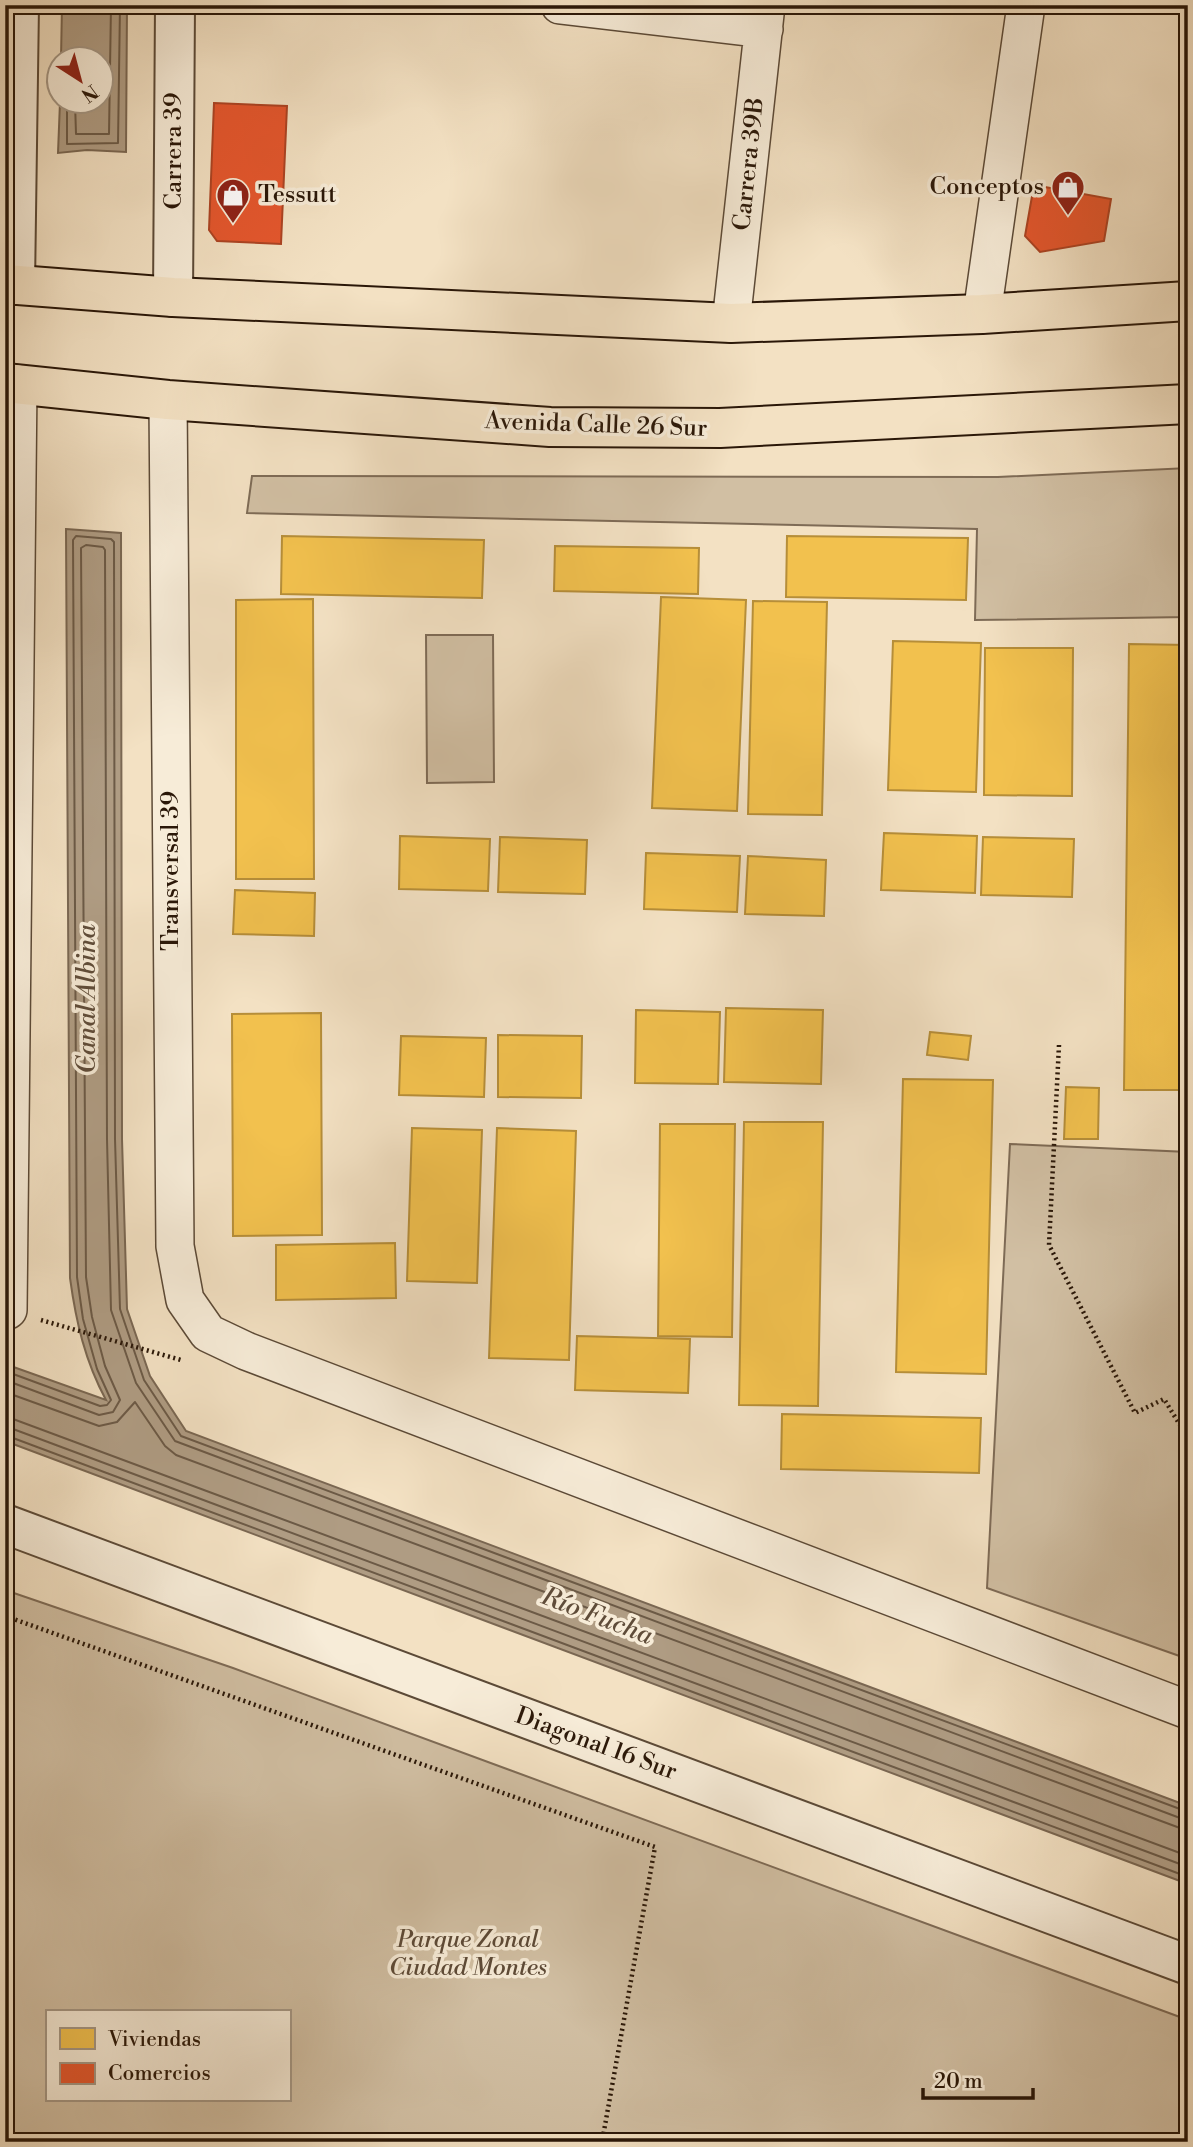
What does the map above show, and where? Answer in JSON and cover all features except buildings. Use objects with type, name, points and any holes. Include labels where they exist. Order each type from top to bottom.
[{"type":"main road","points":[[10,284],[173,296],[731,323],[982,314],[1188,301]]},
{"type":"main road","name":"Avenida Calle 26 Sur","points":[[12,383],[168,400],[550,427],[707,428],[1188,404]]},
{"type":"street","points":[[10,284],[19,5]]},
{"type":"street","name":"Carrera 39","points":[[173,296],[175,5]]},
{"type":"street","points":[[560,5],[765,17]]},
{"type":"street","points":[[982,314],[1026,5]]},
{"type":"street","name":"Carrera 39B","points":[[731,323],[765,17]]},
{"type":"street","points":[[7,1310],[12,383]]},
{"type":"street","name":"Transversal 39","points":[[168,400],[175,1246],[185,1300],[208,1333],[246,1351],[1188,1710]]},
{"type":"street","name":"Diagonal 16 Sur","points":[[5,1524],[1188,1965]]},
{"type":"path","points":[[1059,1045],[1049,1245],[1135,1413],[1164,1399],[1188,1438]]},
{"type":"path","points":[[7,1310],[184,1361]]},
{"type":"path","points":[[5,1616],[655,1847],[602,2142]]},
{"type":"green space","points":[[1188,468],[1188,617],[975,620],[977,529],[247,513],[252,476],[998,477]]},
{"type":"green space","points":[[426,635],[493,635],[494,782],[427,783]]},
{"type":"green space","points":[[1010,1144],[1188,1152],[1188,1659],[987,1588]]},
{"type":"green space","name":"Parque Zonal Ciudad Montes","points":[[5,1590],[233,1668],[1188,2020],[1188,2142],[5,2142]]},
{"type":"water","points":[[62,5],[127,5],[126,152],[87,150],[58,153],[59,116],[116,116],[116,46],[61,46]]},
{"type":"water","points":[[66,529],[121,533],[122,1139],[127,1309],[150,1376],[186,1431],[1188,1806],[1188,1884],[5,1441],[5,1364],[106,1400],[82,1341],[70,1278]]},
{"type":"place","name":"Conceptos","points":[[1068,217]]},
{"type":"place","name":"Tessutt","points":[[233,225]]},
{"type":"water label","name":"Canal Albina","points":[[87,999]]},
{"type":"water label","name":"Río Fucha","points":[[597,1616]]}]
